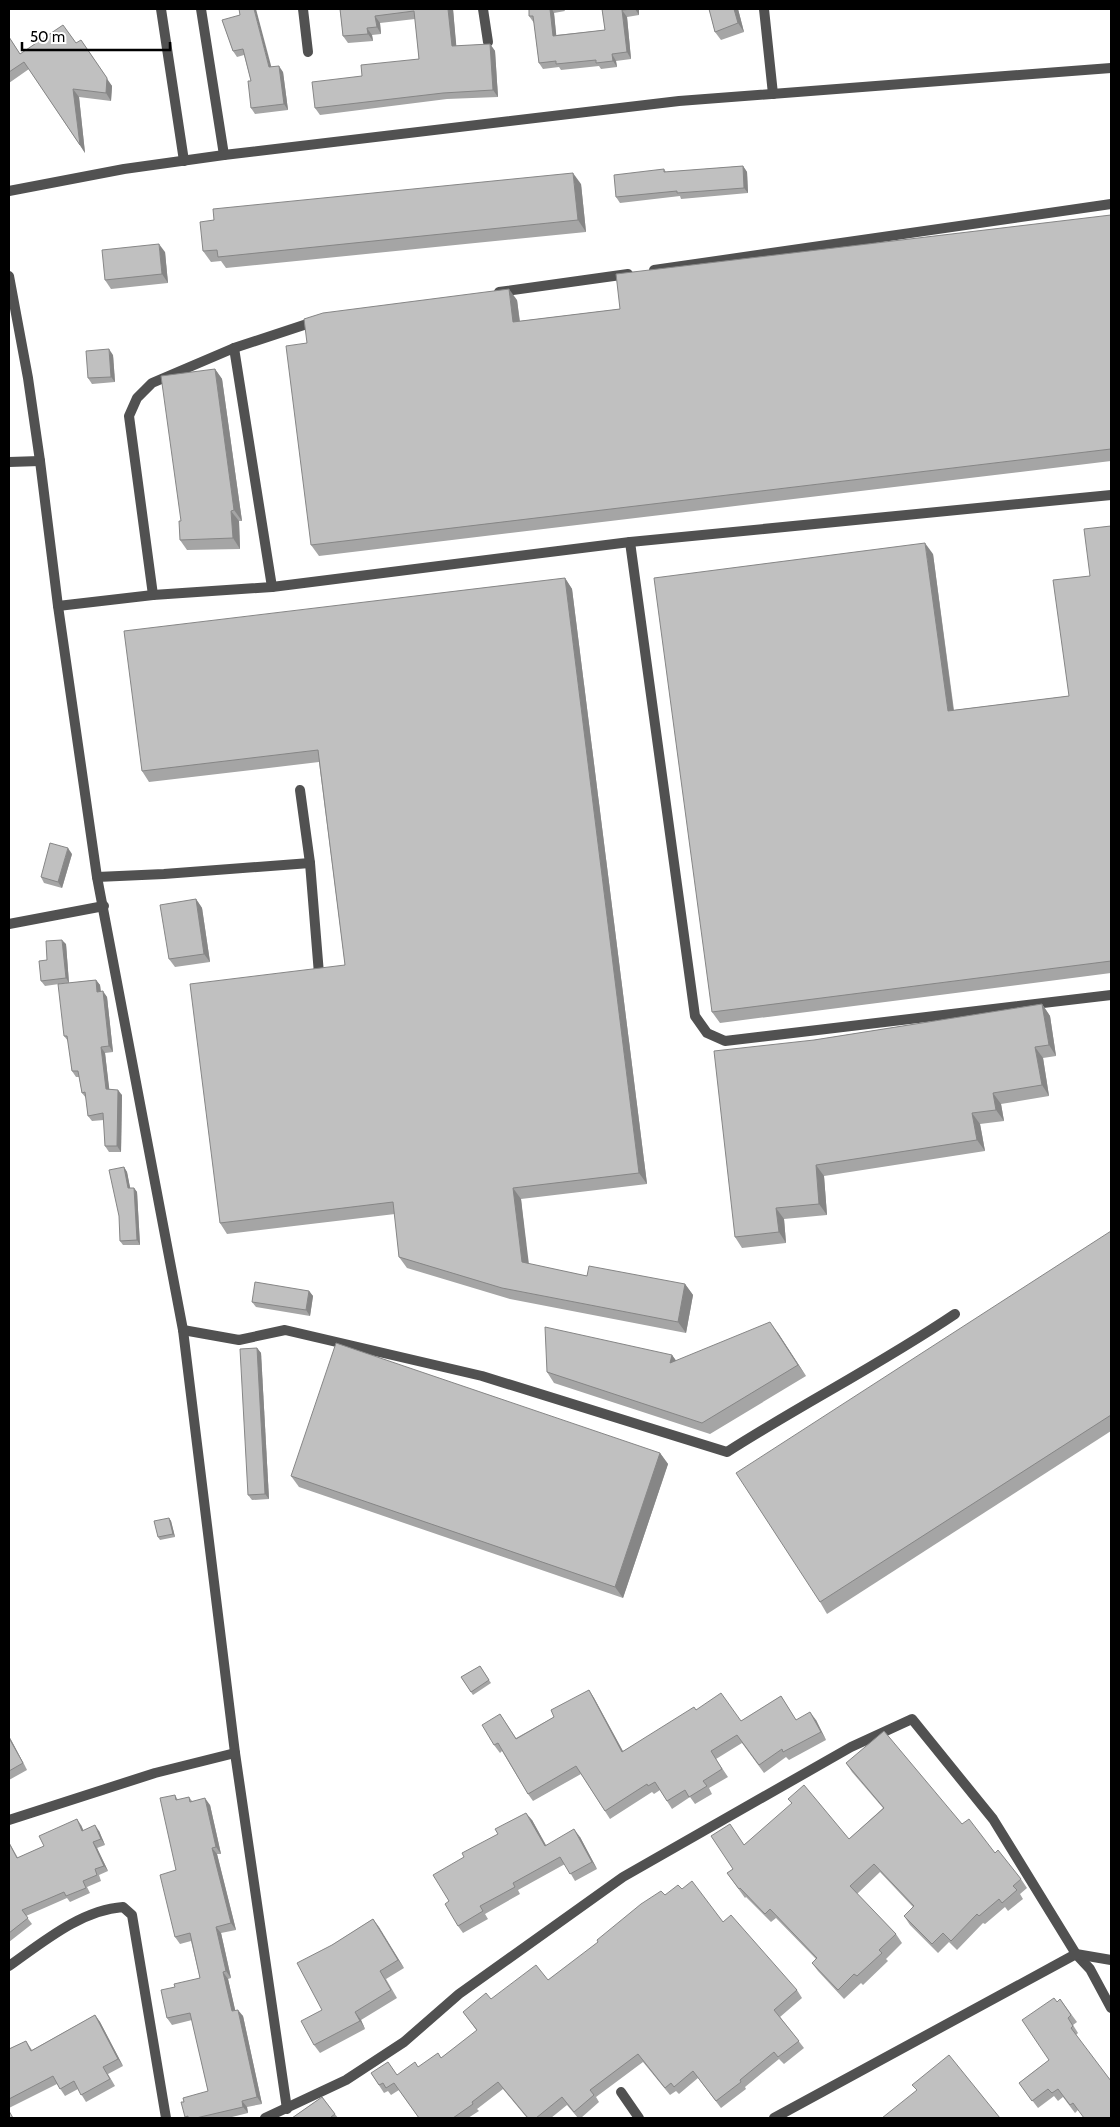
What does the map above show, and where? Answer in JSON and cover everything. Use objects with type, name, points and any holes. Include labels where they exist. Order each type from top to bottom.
[{"type":"street","points":[[161,9],[184,161]]},
{"type":"street","points":[[201,9],[224,155]]},
{"type":"street","points":[[303,9],[308,52]]},
{"type":"street","points":[[484,9],[488,42]]},
{"type":"street","points":[[764,9],[773,94]]},
{"type":"street","points":[[9,191],[124,169],[224,155],[679,101],[1111,68]]},
{"type":"street","points":[[486,294],[1111,204]]},
{"type":"street","points":[[9,276],[28,378],[58,606],[98,877],[183,1330],[236,1753],[288,2109]]},
{"type":"street","points":[[153,595],[129,416],[137,398],[152,383],[234,348],[329,317]]},
{"type":"street","points":[[234,348],[272,587]]},
{"type":"street","points":[[9,462],[40,461]]},
{"type":"street","points":[[58,606],[153,595],[272,587],[630,542],[1111,495]]},
{"type":"street","points":[[630,542],[695,1016],[707,1033],[725,1041],[1111,994]]},
{"type":"street","points":[[300,790],[310,863],[319,974]]},
{"type":"street","points":[[98,877],[310,863]]},
{"type":"street","points":[[9,924],[104,906]]},
{"type":"street","points":[[183,1330],[239,1340],[286,1330],[482,1376],[727,1452],[913,1342],[955,1314]]},
{"type":"street","points":[[264,2118],[288,2109],[346,2080],[404,2042],[458,1994],[623,1877],[852,1747],[912,1719],[992,1820],[1076,1954],[1090,1969],[1111,2008]]},
{"type":"street","points":[[9,1820],[155,1773],[236,1753]]},
{"type":"street","points":[[9,1966],[58,1932],[106,1908],[123,1907],[132,1915],[166,2118]]},
{"type":"street","points":[[774,2118],[1076,1954],[1111,1960]]},
{"type":"street","points":[[621,2092],[639,2118]]},
{"type":"building","points":[[239,9],[254,9],[269,67],[279,66],[284,104],[251,108],[248,81],[251,81],[243,49],[233,51],[222,20],[240,15]]},
{"type":"building","points":[[340,9],[448,9],[452,46],[490,44],[493,90],[443,93],[315,108],[312,82],[362,76],[361,65],[419,59],[414,11],[375,16],[377,27],[367,28],[368,34],[343,36]]},
{"type":"building","points":[[529,9],[550,9],[553,36],[605,30],[602,9],[633,9],[622,10],[627,52],[612,54],[613,61],[596,63],[596,60],[556,64],[556,61],[539,63],[533,16],[529,16]]},
{"type":"building","points":[[709,9],[734,9],[738,23],[715,32]]},
{"type":"building","points":[[63,25],[76,43],[81,40],[107,78],[106,93],[73,89],[80,145],[24,62],[9,72],[9,37],[20,54]]},
{"type":"building","points":[[743,166],[744,188],[677,193],[677,191],[616,197],[614,175],[664,169],[664,172]]},
{"type":"building","points":[[573,173],[578,220],[218,257],[217,250],[203,251],[200,222],[214,220],[213,209]]},
{"type":"building","points":[[1111,215],[1111,449],[311,545],[286,346],[307,343],[304,319],[323,313],[509,289],[513,322],[620,309],[616,274]]},
{"type":"building","points":[[159,244],[162,274],[105,280],[102,250]]},
{"type":"building","points":[[109,349],[111,377],[88,378],[86,351]]},
{"type":"building","points":[[215,369],[234,510],[231,511],[233,538],[180,540],[179,521],[181,521],[161,376]]},
{"type":"building","points":[[1111,526],[1111,961],[712,1012],[654,578],[925,543],[948,711],[1069,696],[1053,580],[1090,576],[1084,529]]},
{"type":"building","points":[[565,578],[639,1173],[513,1188],[522,1262],[587,1276],[589,1266],[685,1284],[678,1322],[502,1288],[399,1257],[393,1202],[220,1223],[190,984],[345,965],[318,750],[142,771],[124,631]]},
{"type":"building","points":[[50,843],[68,848],[58,882],[41,877]]},
{"type":"building","points":[[196,899],[204,954],[169,959],[160,905]]},
{"type":"building","points":[[62,940],[66,978],[41,981],[39,961],[47,960],[46,941]]},
{"type":"building","points":[[96,980],[97,992],[103,991],[109,1046],[101,1047],[106,1089],[118,1090],[117,1146],[105,1146],[103,1113],[88,1116],[85,1092],[82,1093],[78,1071],[72,1071],[67,1036],[64,1036],[58,984]]},
{"type":"building","points":[[1042,1004],[1049,1045],[1035,1047],[1042,1085],[993,1093],[996,1110],[972,1113],[977,1140],[816,1165],[819,1204],[776,1208],[779,1232],[735,1237],[714,1051],[814,1040]]},
{"type":"building","points":[[124,1167],[128,1188],[134,1188],[137,1240],[120,1241],[119,1216],[109,1170]]},
{"type":"building","points":[[1111,1231],[1111,1415],[820,1602],[736,1473]]},
{"type":"building","points":[[255,1282],[309,1291],[306,1310],[252,1302]]},
{"type":"building","points":[[770,1322],[798,1365],[702,1423],[547,1372],[545,1327],[672,1355],[670,1363]]},
{"type":"building","points":[[336,1343],[660,1453],[615,1587],[291,1476]]},
{"type":"building","points":[[257,1348],[265,1494],[248,1495],[240,1349]]},
{"type":"building","points":[[169,1518],[173,1534],[158,1537],[154,1521]]},
{"type":"building","points":[[480,1666],[489,1680],[471,1692],[461,1677]]},
{"type":"building","points":[[589,1690],[622,1752],[694,1707],[696,1710],[721,1693],[741,1721],[781,1696],[796,1720],[810,1712],[821,1732],[783,1752],[782,1749],[759,1765],[737,1735],[711,1751],[722,1769],[703,1781],[707,1786],[689,1797],[685,1790],[667,1801],[655,1782],[648,1786],[647,1784],[605,1811],[576,1766],[528,1794],[498,1743],[494,1745],[482,1725],[500,1714],[516,1739],[554,1717],[551,1710]]},
{"type":"building","points":[[884,1731],[962,1824],[969,1819],[995,1853],[998,1850],[1021,1879],[1013,1886],[1017,1890],[1002,1903],[999,1899],[979,1916],[977,1914],[951,1941],[943,1933],[932,1944],[904,1916],[914,1906],[874,1864],[850,1886],[896,1934],[879,1950],[882,1953],[857,1976],[854,1974],[838,1990],[812,1963],[817,1958],[770,1909],[765,1914],[739,1889],[727,1873],[733,1869],[711,1836],[730,1824],[744,1845],[792,1803],[788,1799],[804,1785],[849,1839],[884,1808],[846,1763]]},
{"type":"building","points":[[9,1738],[23,1763],[9,1771]]},
{"type":"building","points":[[175,1795],[176,1800],[189,1797],[190,1802],[205,1798],[216,1847],[212,1848],[231,1923],[216,1927],[226,1971],[223,1972],[232,2011],[238,2010],[257,2097],[242,2101],[243,2107],[196,2118],[185,2117],[181,2102],[184,2102],[183,2098],[208,2091],[190,2013],[167,2018],[161,1990],[175,1987],[174,1984],[200,1978],[190,1933],[175,1937],[160,1875],[176,1870],[160,1798]]},
{"type":"building","points":[[526,1813],[545,1846],[574,1829],[592,1862],[570,1874],[560,1857],[513,1883],[515,1887],[480,1906],[483,1911],[458,1926],[445,1904],[449,1901],[433,1875],[464,1857],[462,1853],[498,1834],[495,1829]]},
{"type":"building","points":[[77,1819],[82,1831],[95,1825],[101,1839],[93,1842],[104,1866],[95,1869],[97,1875],[83,1881],[86,1888],[66,1896],[64,1892],[22,1910],[28,1918],[9,1933],[9,1843],[17,1858],[44,1846],[39,1836]]},
{"type":"building","points":[[692,1881],[723,1922],[731,1915],[797,1990],[774,2010],[799,2041],[778,2057],[774,2052],[740,2080],[741,2082],[716,2101],[693,2071],[674,2087],[671,2083],[665,2088],[638,2054],[590,2090],[594,2095],[574,2112],[562,2097],[536,2118],[528,2118],[498,2082],[472,2102],[473,2104],[453,2118],[419,2118],[394,2083],[386,2088],[383,2083],[379,2085],[371,2073],[388,2062],[397,2075],[415,2062],[418,2067],[438,2053],[441,2058],[477,2030],[463,2012],[486,1993],[491,1999],[536,1965],[548,1980],[598,1942],[597,1940],[641,1904],[661,1891],[665,1895],[678,1885],[682,1889]]},
{"type":"building","points":[[373,1919],[398,1960],[380,1971],[391,1990],[355,2012],[360,2021],[314,2045],[301,2021],[322,2010],[297,1963],[332,1945]]},
{"type":"building","points":[[1054,1998],[1057,2002],[1060,1999],[1071,2015],[1068,2018],[1073,2026],[1071,2028],[1111,2081],[1111,2118],[1084,2118],[1073,2103],[1070,2105],[1058,2089],[1052,2093],[1048,2089],[1032,2101],[1019,2083],[1049,2060],[1022,2020]]},
{"type":"building","points":[[95,2015],[118,2059],[103,2067],[110,2079],[81,2095],[74,2081],[60,2089],[53,2076],[9,2099],[9,2049],[26,2041],[31,2051]]},
{"type":"building","points":[[949,2055],[1000,2118],[882,2118],[917,2090],[912,2085]]},
{"type":"building","points":[[322,2097],[335,2114],[332,2118],[292,2118]]}]
